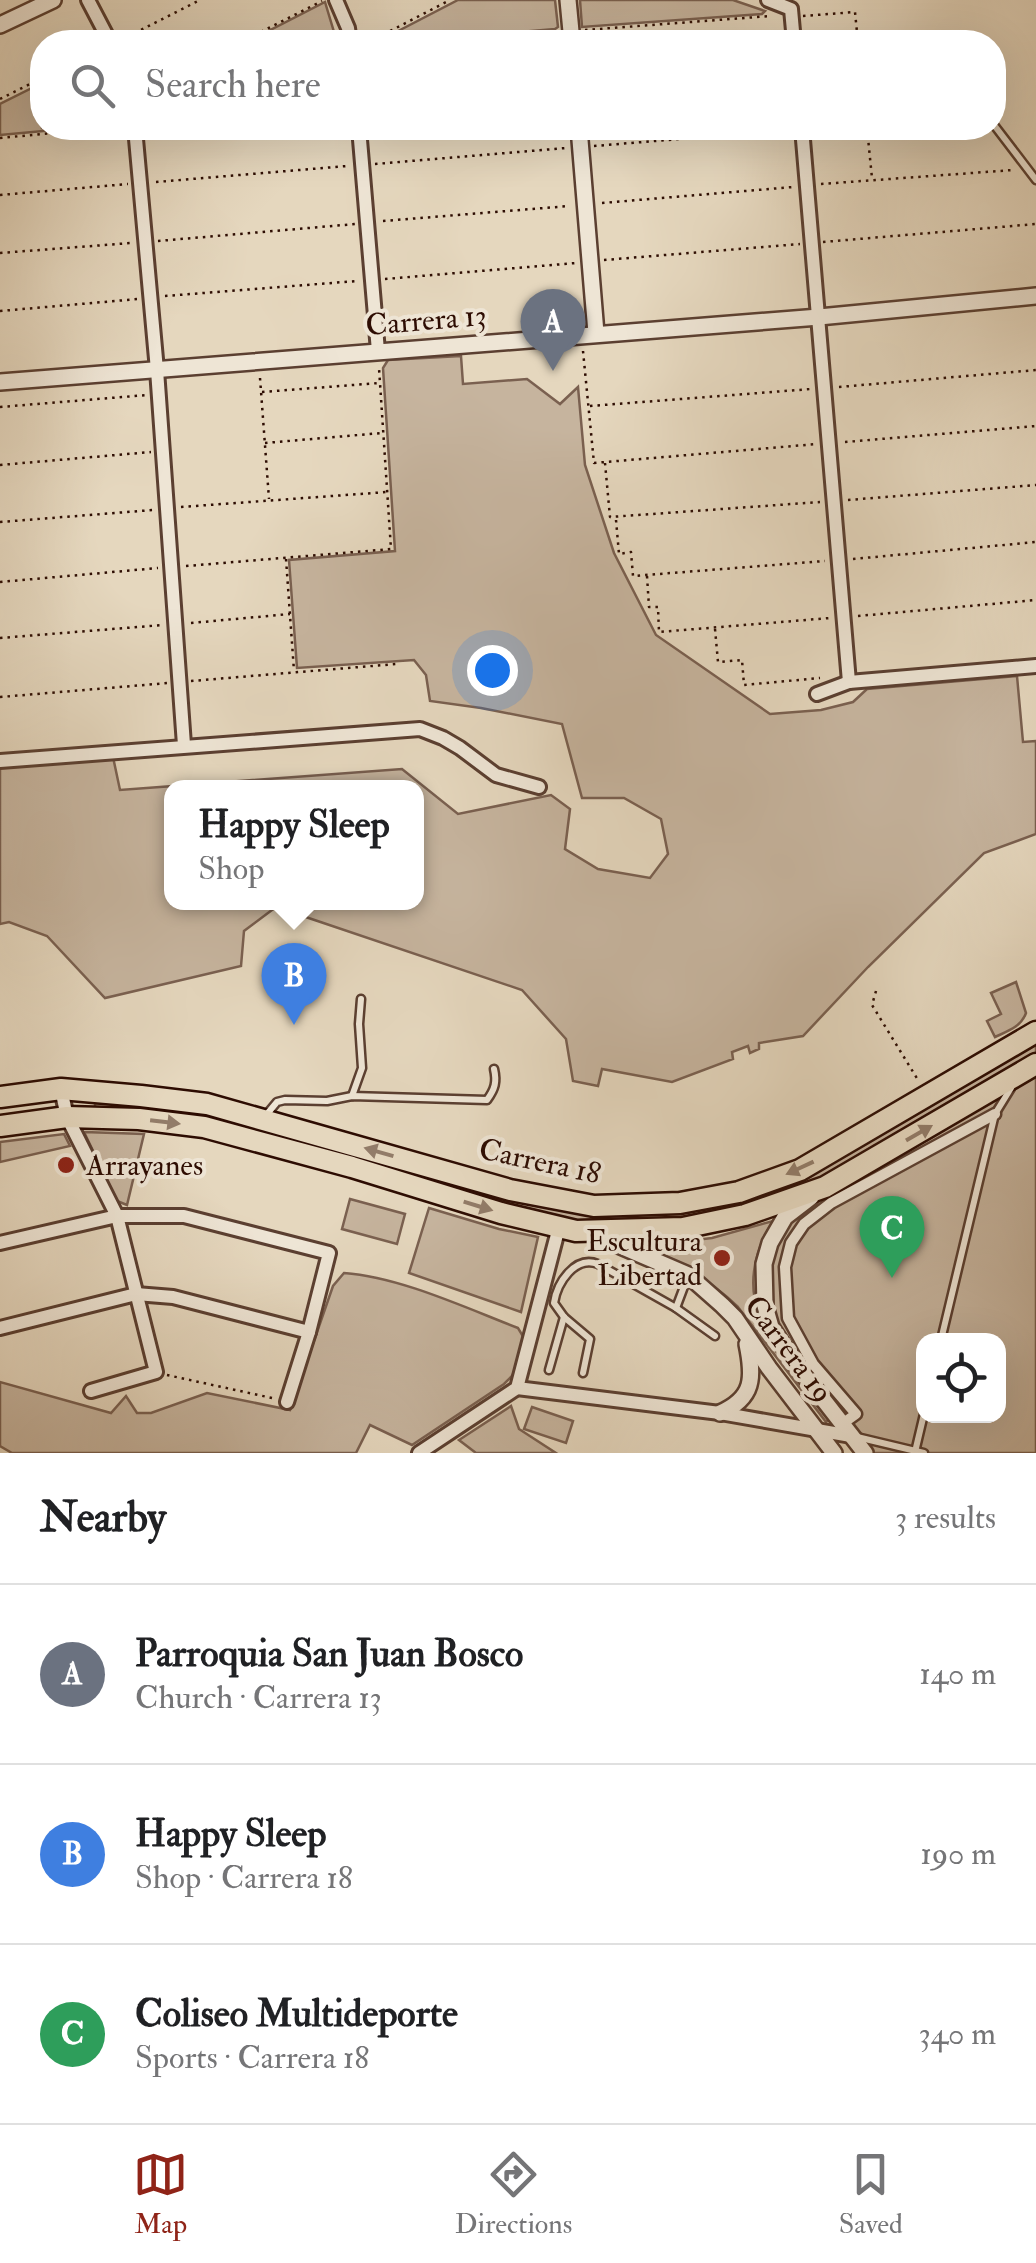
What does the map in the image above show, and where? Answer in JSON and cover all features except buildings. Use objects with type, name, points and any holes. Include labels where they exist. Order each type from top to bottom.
[{"type":"main road","name":"Carrera 18","points":[[0,1097],[61,1090],[207,1104],[510,1190],[594,1206],[680,1203],[740,1192],[800,1170],[1036,1032]]},
{"type":"main road","name":"Carrera 18","points":[[0,1126],[68,1117],[139,1118],[204,1127],[559,1227],[588,1232],[682,1228],[745,1215],[824,1187],[1027,1070]]},
{"type":"street","points":[[0,25],[52,0]]},
{"type":"street","points":[[88,0],[106,30]]},
{"type":"street","points":[[336,0],[348,30]]},
{"type":"street","points":[[568,0],[570,30]]},
{"type":"street","points":[[768,0],[792,13],[793,30]]},
{"type":"street","points":[[136,140],[184,745]]},
{"type":"street","points":[[360,140],[378,351]]},
{"type":"street","points":[[580,140],[590,262],[588,334]]},
{"type":"street","points":[[803,140],[849,679]]},
{"type":"street","name":"Carrera 13","points":[[0,382],[1036,296]]},
{"type":"street","points":[[817,694],[849,679],[1036,666]]},
{"type":"street","points":[[0,760],[420,729],[460,748],[496,775],[539,787]]},
{"type":"street","points":[[61,1090],[68,1117],[117,1216],[156,1372],[91,1392]]},
{"type":"street","points":[[847,1430],[856,1414],[814,1364],[788,1318],[784,1267],[791,1243],[804,1224],[831,1202],[995,1114]]},
{"type":"street","points":[[824,1187],[785,1217],[770,1244],[762,1281],[764,1306],[771,1327],[865,1453]]},
{"type":"street","points":[[0,1243],[117,1216],[184,1216],[329,1253],[287,1402]]},
{"type":"street","points":[[517,1388],[559,1227]]},
{"type":"street","name":"Carrera 19","points":[[588,1232],[688,1275],[735,1318],[834,1453]]},
{"type":"street","points":[[0,1328],[136,1294],[173,1297],[309,1332]]},
{"type":"street","points":[[720,1414],[740,1405],[748,1392],[751,1362],[746,1335]]},
{"type":"street","points":[[419,1453],[517,1388],[816,1430],[847,1430]]},
{"type":"lane","points":[[1006,140],[1036,180]]},
{"type":"lane","points":[[352,1096],[362,1068],[361,999]]},
{"type":"lane","points":[[263,1119],[277,1102],[286,1100],[327,1101],[352,1096],[487,1100],[494,1090],[494,1068]]},
{"type":"lane","points":[[943,1333],[995,1114],[1027,1070]]},
{"type":"lane","points":[[583,1374],[590,1339],[556,1308],[554,1298],[566,1276],[584,1261],[598,1264],[676,1308],[715,1336]]},
{"type":"lane","points":[[676,1308],[688,1275]]},
{"type":"lane","points":[[549,1370],[564,1316]]},
{"type":"lane","points":[[847,1430],[918,1452],[923,1423]]},
{"type":"path","points":[[138,30],[200,0]]},
{"type":"path","points":[[264,30],[323,0]]},
{"type":"path","points":[[393,30],[450,0]]},
{"type":"path","points":[[631,30],[792,13],[855,12],[857,30]]},
{"type":"path","points":[[0,99],[30,84]]},
{"type":"path","points":[[0,138],[30,135]]},
{"type":"path","points":[[0,195],[662,140]]},
{"type":"path","points":[[867,140],[872,180]]},
{"type":"path","points":[[0,254],[1029,169]]},
{"type":"path","points":[[0,311],[1036,224]]},
{"type":"path","points":[[588,334],[594,463]]},
{"type":"path","points":[[0,582],[391,548],[378,351]]},
{"type":"path","points":[[259,361],[269,501]]},
{"type":"path","points":[[261,392],[380,383]]},
{"type":"path","points":[[0,407],[159,394]]},
{"type":"path","points":[[265,444],[383,433]]},
{"type":"path","points":[[0,465],[163,451]]},
{"type":"path","points":[[605,462],[610,517]]},
{"type":"path","points":[[0,522],[387,492]]},
{"type":"path","points":[[616,517],[619,554],[631,552],[633,576]]},
{"type":"path","points":[[286,558],[294,672]]},
{"type":"path","points":[[648,574],[649,608],[658,608],[659,632]]},
{"type":"path","points":[[0,638],[290,614]]},
{"type":"path","points":[[715,628],[718,662],[742,660],[744,685],[849,679]]},
{"type":"path","points":[[0,697],[396,664]]},
{"type":"path","points":[[876,991],[872,1005],[926,1094]]},
{"type":"path","points":[[156,1372],[287,1402]]},
{"type":"shaded area","points":[[458,0],[555,0],[558,27],[543,30],[400,30]]},
{"type":"shaded area","points":[[580,0],[733,0],[765,11],[582,27]]},
{"type":"shaded area","points":[[325,2],[333,30],[270,30]]},
{"type":"shaded area","points":[[30,89],[30,132],[0,135],[0,104]]},
{"type":"shaded area","points":[[461,356],[463,384],[527,379],[560,404],[578,387],[585,465],[614,553],[656,635],[770,714],[821,710],[853,702],[867,689],[1017,676],[1023,742],[1036,741],[1036,834],[984,853],[803,1036],[759,1043],[759,1049],[750,1053],[748,1046],[732,1052],[733,1059],[672,1082],[602,1069],[598,1086],[573,1081],[566,1039],[522,990],[285,910],[424,910],[424,787],[458,814],[551,795],[570,809],[565,849],[598,869],[650,878],[668,854],[661,819],[624,798],[582,798],[562,724],[430,701],[426,675],[414,660],[297,668],[289,560],[395,551],[383,368],[388,360]]},
{"type":"shaded area","points":[[113,757],[120,790],[164,787],[164,910],[272,910],[244,931],[241,966],[105,998],[47,936],[9,922],[0,924],[0,767]]},
{"type":"shaded area","points":[[402,769],[416,780],[254,780]]},
{"type":"shaded area","points":[[1016,982],[1026,1013],[1017,1025],[995,1037],[987,1021],[1001,1014],[991,993]]},
{"type":"shaded area","points":[[1036,1043],[1036,1055],[850,1167],[715,1216],[578,1225],[95,1109],[95,1103],[205,1111],[645,1213],[839,1158]]},
{"type":"shaded area","points":[[1036,1076],[1036,1453],[865,1453],[765,1306],[762,1281],[785,1217]]},
{"type":"shaded area","points":[[84,1132],[144,1134],[127,1205],[117,1201]]},
{"type":"shaded area","points":[[64,1134],[70,1146],[0,1162],[0,1142]]},
{"type":"shaded area","points":[[350,1199],[405,1214],[397,1244],[342,1229]]},
{"type":"shaded area","points":[[429,1208],[538,1237],[521,1312],[409,1273]]},
{"type":"shaded area","points":[[773,1221],[759,1251],[753,1278],[756,1304],[777,1351],[830,1419],[826,1422],[738,1307],[690,1271],[636,1247],[712,1238]]},
{"type":"shaded area","points":[[344,1273],[410,1287],[518,1328],[524,1338],[512,1376],[412,1445],[370,1425],[356,1453],[12,1453],[0,1446],[0,1382],[111,1413],[126,1396],[137,1413],[151,1413],[207,1393],[290,1410],[333,1286]]},
{"type":"shaded area","points":[[511,1406],[519,1429],[556,1453],[476,1453],[459,1440]]},
{"type":"shaded area","points":[[532,1407],[573,1421],[566,1443],[524,1429]]},
{"type":"place","name":"Parroquia San Juan Bosco","points":[[553,371]]},
{"type":"place","name":"Happy Sleep","points":[[294,1025]]},
{"type":"place","name":"Arrayanes","points":[[66,1165]]},
{"type":"place","name":"Escultura Libertad","points":[[722,1258]]},
{"type":"place","name":"Coliseo Multideporte","points":[[892,1278]]}]
